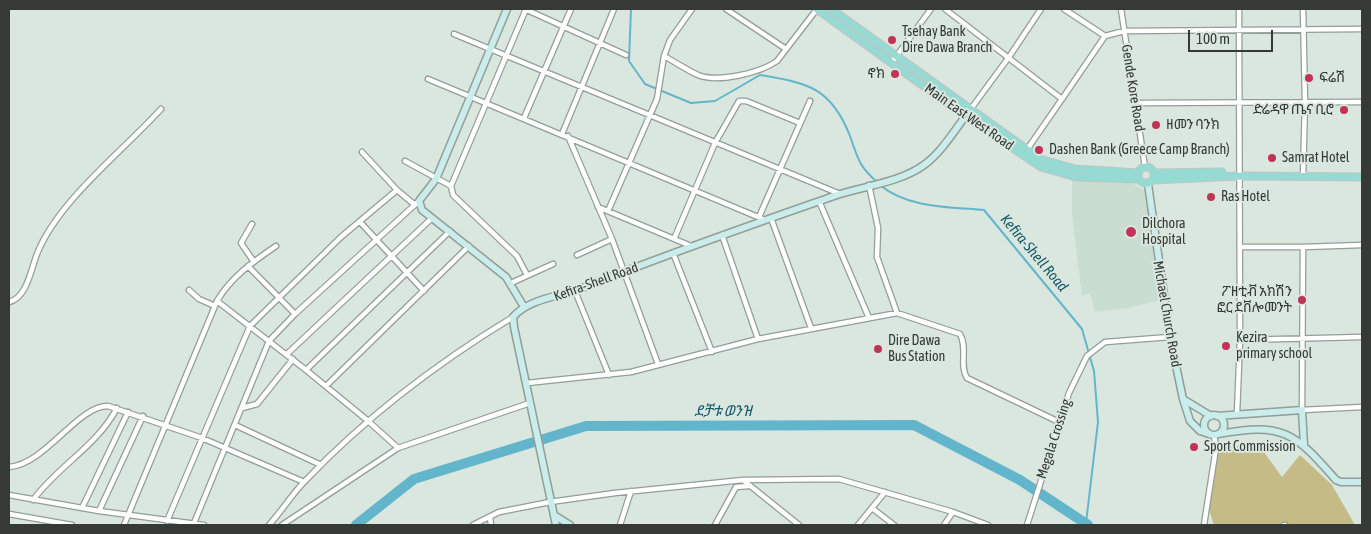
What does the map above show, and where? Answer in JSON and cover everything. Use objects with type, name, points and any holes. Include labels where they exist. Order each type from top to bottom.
[{"type":"main road","points":[[507,9],[436,179],[417,203],[422,210],[469,246],[511,283],[524,307]]},
{"type":"main road","name":"Main East West Road","points":[[817,9],[894,59]]},
{"type":"main road","name":"Main East West Road","points":[[831,9],[894,59],[1025,154],[1065,168],[1109,175],[1138,176]]},
{"type":"main road","name":"Kefira-Shell Road","points":[[513,317],[524,307],[575,291],[765,218],[882,182],[922,166],[936,154],[967,113]]},
{"type":"main road","points":[[1152,179],[1150,168],[1145,167],[1138,176],[1152,179],[1240,174],[1362,175]]},
{"type":"main road","name":"Michael Church Road","points":[[1152,179],[1170,337],[1183,400],[1190,421],[1200,431],[1214,434]]},
{"type":"main road","points":[[513,317],[556,525]]},
{"type":"main road","points":[[1183,400],[1222,419],[1224,425],[1214,434]]},
{"type":"main road","points":[[1304,445],[1302,410],[1214,416],[1204,423],[1204,428],[1214,434],[1248,429],[1273,429],[1304,445],[1336,480],[1341,482],[1362,482]]},
{"type":"main road","points":[[554,515],[570,525]]},
{"type":"street","points":[[527,275],[517,256],[453,194],[451,186],[525,9],[626,54]]},
{"type":"street","points":[[524,118],[571,9]]},
{"type":"street","points":[[614,9],[582,87],[565,135],[612,238],[658,364]]},
{"type":"street","points":[[608,211],[657,99],[664,56],[670,40],[692,9]]},
{"type":"street","points":[[726,9],[786,50]]},
{"type":"street","points":[[664,56],[700,76],[725,77],[750,74],[768,67],[786,50],[817,9]]},
{"type":"street","points":[[894,59],[931,9]]},
{"type":"street","points":[[944,9],[1062,99]]},
{"type":"street","points":[[967,113],[1009,57],[1041,9]]},
{"type":"street","points":[[1064,9],[1105,36]]},
{"type":"street","name":"Gende Kore Road","points":[[1121,9],[1145,167]]},
{"type":"street","points":[[1237,413],[1240,340],[1239,9]]},
{"type":"street","points":[[1303,9],[1306,102],[1303,175]]},
{"type":"street","points":[[1025,154],[1105,36],[1124,31],[1362,29]]},
{"type":"street","points":[[454,34],[840,194]]},
{"type":"street","points":[[428,79],[765,218]]},
{"type":"street","points":[[674,239],[715,142],[739,102],[746,101],[800,123]]},
{"type":"street","points":[[810,101],[781,170],[765,218],[811,328]]},
{"type":"street","points":[[1135,103],[1362,102]]},
{"type":"street","points":[[9,302],[16,299],[24,289],[37,252],[58,217],[161,109]]},
{"type":"street","points":[[194,523],[269,341],[295,314],[417,203],[398,190],[362,152]]},
{"type":"street","points":[[405,161],[451,186]]},
{"type":"street","points":[[872,185],[878,228],[877,257],[897,313]]},
{"type":"street","points":[[167,521],[250,326],[278,297],[398,190]]},
{"type":"street","points":[[819,202],[869,318]]},
{"type":"street","points":[[598,207],[692,246]]},
{"type":"street","points":[[286,354],[392,258],[432,218]]},
{"type":"street","points":[[360,222],[424,291]]},
{"type":"street","points":[[252,224],[240,244],[254,262]]},
{"type":"street","points":[[306,370],[450,232]]},
{"type":"street","points":[[722,235],[758,339]]},
{"type":"street","points":[[577,255],[612,238]]},
{"type":"street","points":[[1240,247],[1362,245]]},
{"type":"street","points":[[124,525],[216,304],[231,282],[248,266],[276,246]]},
{"type":"street","points":[[326,386],[469,246]]},
{"type":"street","points":[[1304,247],[1302,410],[1362,407]]},
{"type":"street","points":[[673,253],[712,352]]},
{"type":"street","points":[[511,283],[553,264]]},
{"type":"street","points":[[248,266],[295,314]]},
{"type":"street","points":[[189,290],[199,299],[216,304],[250,326],[326,386],[398,448]]},
{"type":"street","points":[[575,291],[609,375]]},
{"type":"street","points":[[526,383],[631,372],[758,339],[897,313],[960,334],[964,344],[964,374],[967,378],[1059,422]]},
{"type":"street","points":[[270,525],[304,482],[367,420],[423,376],[467,345],[513,317]]},
{"type":"street","name":"Megala Crossing","points":[[1027,525],[1069,392],[1087,356],[1092,350],[1105,342],[1117,339],[1170,337]]},
{"type":"street","points":[[1240,340],[1362,337]]},
{"type":"street","points":[[242,408],[257,404],[293,359]]},
{"type":"street","points":[[282,525],[398,448],[530,403]]},
{"type":"street","points":[[9,466],[35,457],[68,428],[98,407],[108,406],[143,416],[202,438],[304,482]]},
{"type":"street","points":[[33,500],[44,486],[98,436],[117,408]]},
{"type":"street","points":[[82,508],[128,412]]},
{"type":"street","points":[[99,511],[143,416]]},
{"type":"street","points":[[235,425],[321,465]]},
{"type":"street","points":[[1204,525],[1216,448],[1214,434]]},
{"type":"street","points":[[473,525],[499,512],[550,502],[631,491],[744,480],[839,479],[953,512],[988,525]]},
{"type":"street","points":[[744,480],[799,525]]},
{"type":"street","points":[[715,525],[736,487],[749,486]]},
{"type":"street","points":[[620,525],[631,491]]},
{"type":"street","points":[[858,525],[885,492]]},
{"type":"street","points":[[9,495],[99,511],[204,525]]},
{"type":"street","points":[[872,508],[894,525]]},
{"type":"street","points":[[944,525],[953,512]]},
{"type":"street","points":[[9,514],[72,525]]},
{"type":"street","points":[[490,517],[492,525]]},
{"type":"shaded area","points":[[1072,180],[1132,183],[1145,191],[1161,300],[1128,308],[1095,312],[1090,293],[1082,296],[1072,214]]},
{"type":"shaded area","points":[[1258,444],[1282,477],[1300,455],[1332,485],[1355,525],[1214,525],[1207,504],[1216,448]]},
{"type":"waterway","name":"Kefira-Shell Road","points":[[631,9],[629,61],[645,84],[691,103],[715,101],[760,75],[791,81],[816,90],[835,107],[843,120],[859,161],[877,182]]},
{"type":"waterway","name":"Kefira-Shell Road","points":[[880,185],[891,193],[916,202],[943,207],[984,210],[1082,329],[1094,371],[1098,422],[1086,523]]},
{"type":"waterway","name":"ደቻቱ ወንዝ","points":[[356,525],[414,479],[586,426],[914,425],[1020,480],[1088,525]]},
{"type":"place","name":"Tsehay Bank Dire Dawa Branch","points":[[892,40]]},
{"type":"place","name":"ኖክ","points":[[895,74]]},
{"type":"place","name":"ፍሬሽ","points":[[1309,78]]},
{"type":"place","name":"ድሬዳዋ ጤና ቢሮ","points":[[1344,110]]},
{"type":"place","name":"ዘመን ባንክ","points":[[1156,125]]},
{"type":"place","name":"Dashen Bank (Greece Camp Branch)","points":[[1039,150]]},
{"type":"place","name":"Samrat Hotel","points":[[1272,158]]},
{"type":"place","name":"Ras Hotel","points":[[1211,197]]},
{"type":"place","name":"Dilchora Hospital","points":[[1131,232]]},
{"type":"place","name":"ፖዘቲቭ አክሽን ፎር ደቨሎመንት","points":[[1302,300]]},
{"type":"place","name":"Kezira primary school","points":[[1226,346]]},
{"type":"place","name":"Dire Dawa Bus Station","points":[[878,349]]},
{"type":"place","name":"Sport Commission","points":[[1194,447]]}]
